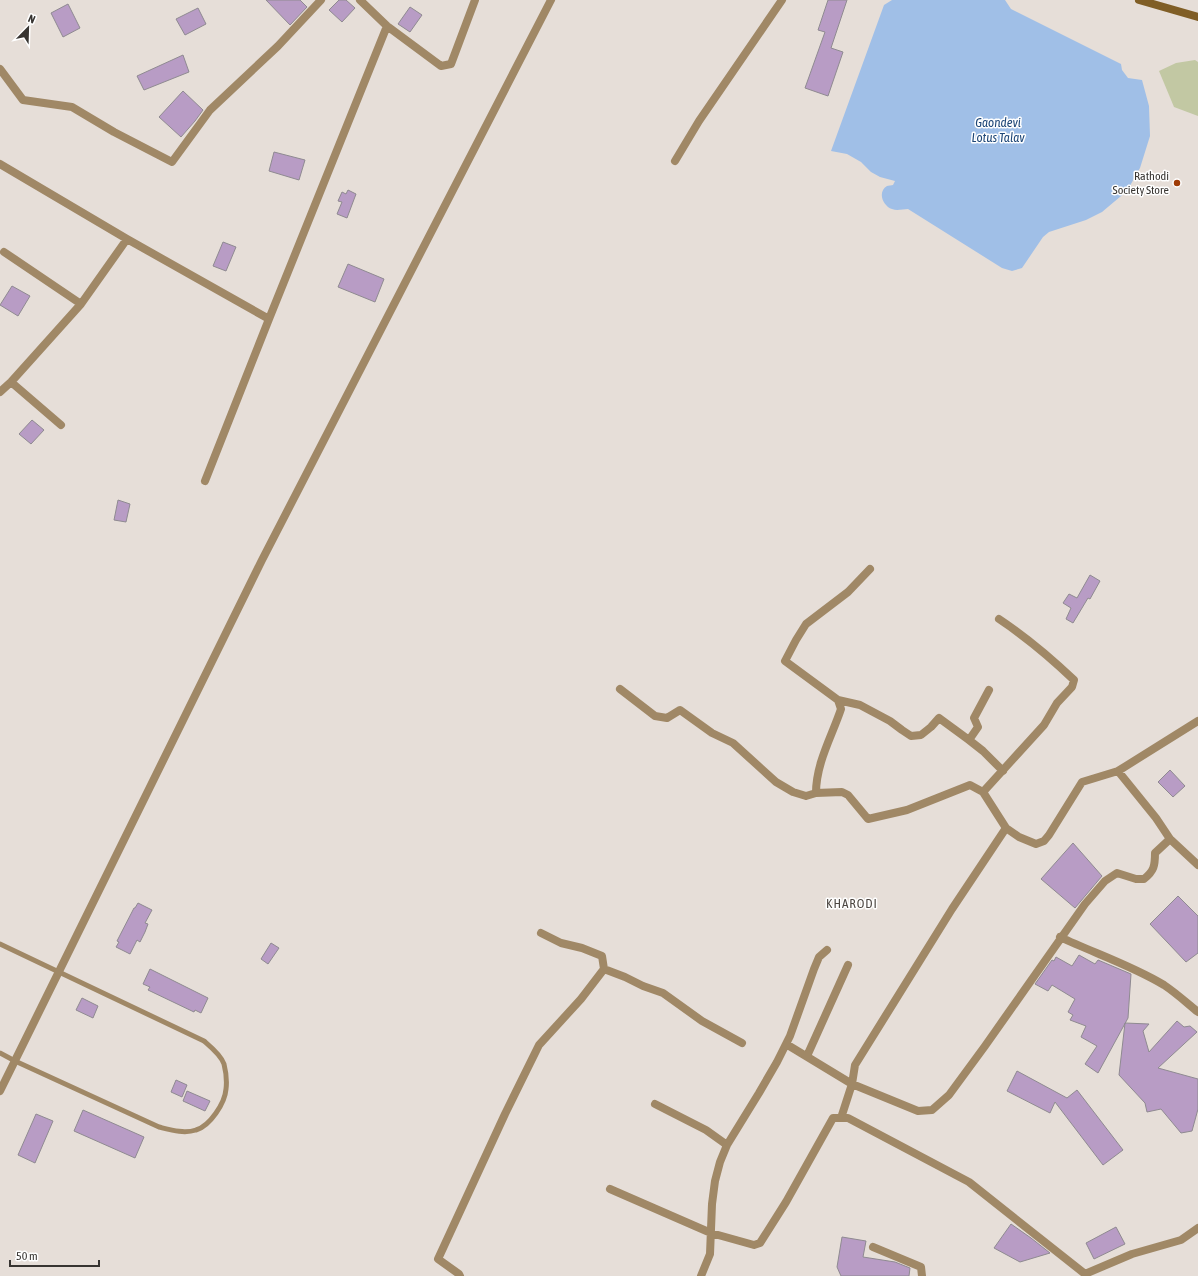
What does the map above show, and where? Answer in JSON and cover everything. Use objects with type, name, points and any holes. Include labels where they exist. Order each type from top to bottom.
[{"type":"main road","points":[[1139,0],[1198,17]]},
{"type":"street","points":[[0,69],[23,100],[72,107],[114,132],[172,162],[210,110],[278,46],[321,0]]},
{"type":"street","points":[[360,0],[387,26],[441,66],[451,64],[475,0]]},
{"type":"street","points":[[0,1091],[262,560],[551,0]]},
{"type":"street","points":[[675,161],[700,121],[782,0]]},
{"type":"street","points":[[205,481],[387,26]]},
{"type":"street","points":[[0,164],[127,239],[269,319]]},
{"type":"street","points":[[0,392],[11,382],[81,304],[127,239]]},
{"type":"street","points":[[4,252],[81,304]]},
{"type":"street","points":[[11,382],[61,425]]},
{"type":"street","points":[[870,569],[848,592],[806,624],[785,661],[838,700],[860,705],[890,721],[911,736],[922,735],[939,718],[983,751],[1003,770]]},
{"type":"street","points":[[983,792],[1044,725],[1058,702],[1072,688],[1074,680],[1015,629],[999,619]]},
{"type":"street","points":[[620,689],[654,716],[667,718],[680,710],[712,734],[733,743],[776,782],[793,792],[806,796],[816,793],[842,792],[848,795],[868,819],[907,810],[970,785],[983,792],[1006,828],[1019,837],[1036,844],[1044,841],[1049,835],[1082,782],[1118,772],[1198,721]]},
{"type":"street","points":[[969,740],[978,727],[974,718],[989,690]]},
{"type":"street","points":[[816,793],[816,781],[820,765],[841,709],[838,700]]},
{"type":"street","points":[[1118,772],[1156,818],[1170,839],[1198,865]]},
{"type":"street","points":[[841,1118],[852,1084],[855,1065],[952,909],[1006,828]]},
{"type":"street","points":[[786,1044],[852,1084],[918,1111],[932,1110],[949,1095],[985,1046],[1060,937],[1105,881],[1117,873],[1136,879],[1144,879],[1152,873],[1155,862],[1155,853],[1170,839]]},
{"type":"street","points":[[460,1276],[438,1259],[504,1114],[539,1045],[582,998],[604,969],[602,956],[582,948],[562,943],[541,933]]},
{"type":"street","points":[[1060,937],[1144,974],[1165,986],[1198,1012]]},
{"type":"street","points":[[701,1276],[710,1254],[712,1204],[715,1181],[720,1162],[727,1145],[759,1093],[786,1044],[814,968],[819,957],[827,950]]},
{"type":"street","points":[[807,1056],[848,965]]},
{"type":"street","points":[[604,969],[663,993],[702,1021],[742,1043]]},
{"type":"street","points":[[655,1104],[706,1130],[727,1145]]},
{"type":"street","points":[[610,1189],[712,1233],[754,1245],[760,1243],[786,1202],[833,1118],[848,1118],[969,1182],[1085,1275],[1132,1254],[1180,1240],[1198,1228]]},
{"type":"street","points":[[873,1248],[921,1267],[922,1276]]},
{"type":"lane","points":[[0,944],[204,1041],[215,1051],[224,1063],[226,1090],[219,1109],[209,1123],[197,1130],[181,1132],[159,1127],[0,1053]]},
{"type":"green space","points":[[1195,60],[1198,62],[1198,116],[1174,107],[1159,71],[1176,63]]},
{"type":"water","name":"Gaondevi Lotus Talav","points":[[892,0],[1005,0],[1011,9],[1121,64],[1122,70],[1128,78],[1142,80],[1149,106],[1150,136],[1140,168],[1127,191],[1102,212],[1086,220],[1049,232],[1043,237],[1022,268],[1012,271],[1002,268],[908,209],[896,210],[886,205],[882,199],[882,192],[887,186],[893,185],[895,181],[880,177],[871,172],[861,162],[847,154],[831,151],[884,5]]},
{"type":"building","points":[[266,0],[300,0],[307,7],[290,25]]},
{"type":"building","points":[[339,0],[346,0],[355,8],[342,22],[329,10]]},
{"type":"building","points":[[828,0],[847,0],[831,48],[843,52],[828,96],[805,88],[825,32],[818,30]]},
{"type":"building","points":[[68,4],[80,28],[63,37],[51,13]]},
{"type":"building","points":[[410,7],[422,15],[410,32],[398,24]]},
{"type":"building","points":[[198,8],[206,24],[185,35],[176,19]]},
{"type":"building","points":[[183,55],[189,72],[144,90],[137,76]]},
{"type":"building","points":[[183,91],[203,110],[181,137],[159,117]]},
{"type":"building","points":[[274,152],[305,160],[299,180],[269,171]]},
{"type":"building","points":[[348,190],[356,194],[347,218],[337,214],[342,202],[338,201],[342,192],[346,194]]},
{"type":"building","points":[[223,242],[236,247],[226,271],[213,266]]},
{"type":"building","points":[[348,264],[384,279],[375,302],[338,287]]},
{"type":"building","points":[[12,286],[30,296],[18,316],[0,305]]},
{"type":"building","points":[[32,420],[44,430],[31,444],[19,434]]},
{"type":"building","points":[[118,500],[130,504],[126,522],[114,520]]},
{"type":"building","points":[[1090,575],[1100,581],[1090,599],[1088,598],[1073,623],[1066,619],[1071,608],[1063,603],[1069,594],[1077,598]]},
{"type":"building","points":[[1170,770],[1185,786],[1173,797],[1158,782]]},
{"type":"building","points":[[1073,843],[1102,876],[1075,908],[1041,879]]},
{"type":"building","points":[[1178,896],[1198,916],[1198,953],[1186,962],[1150,924]]},
{"type":"building","points":[[138,903],[152,910],[145,923],[148,924],[140,942],[137,940],[130,954],[116,947],[119,942],[117,941]]},
{"type":"building","points":[[271,943],[279,948],[268,964],[261,959]]},
{"type":"building","points":[[1079,955],[1095,964],[1098,960],[1131,974],[1128,1018],[1098,1073],[1085,1064],[1097,1046],[1081,1037],[1086,1026],[1070,1020],[1073,1015],[1068,1012],[1075,999],[1052,985],[1048,991],[1035,984],[1052,960],[1054,961],[1056,957],[1072,966]]},
{"type":"building","points":[[150,969],[208,998],[201,1013],[195,1010],[194,1012],[148,990],[150,987],[143,984]]},
{"type":"building","points":[[82,998],[98,1006],[93,1018],[76,1010]]},
{"type":"building","points":[[1177,1021],[1184,1027],[1190,1026],[1197,1032],[1158,1068],[1198,1079],[1198,1109],[1192,1131],[1181,1133],[1161,1109],[1147,1112],[1145,1103],[1119,1075],[1125,1023],[1149,1024],[1143,1031],[1149,1052]]},
{"type":"building","points":[[1017,1071],[1067,1098],[1077,1090],[1123,1150],[1103,1165],[1055,1102],[1050,1113],[1007,1091]]},
{"type":"building","points":[[176,1080],[187,1085],[182,1097],[171,1092]]},
{"type":"building","points":[[187,1091],[210,1101],[205,1111],[183,1101]]},
{"type":"building","points":[[83,1110],[144,1137],[135,1158],[74,1131]]},
{"type":"building","points":[[36,1114],[53,1121],[35,1163],[18,1155]]},
{"type":"building","points":[[1011,1224],[1050,1253],[1020,1262],[994,1248]]},
{"type":"building","points":[[1116,1227],[1125,1244],[1094,1259],[1086,1243]]},
{"type":"building","points":[[842,1237],[866,1241],[863,1257],[895,1262],[910,1268],[909,1276],[841,1276],[837,1267]]},
{"type":"place","name":"Rathodi Society Store","points":[[1177,183]]},
{"type":"district","name":"KHARODI","points":[[852,903]]}]
